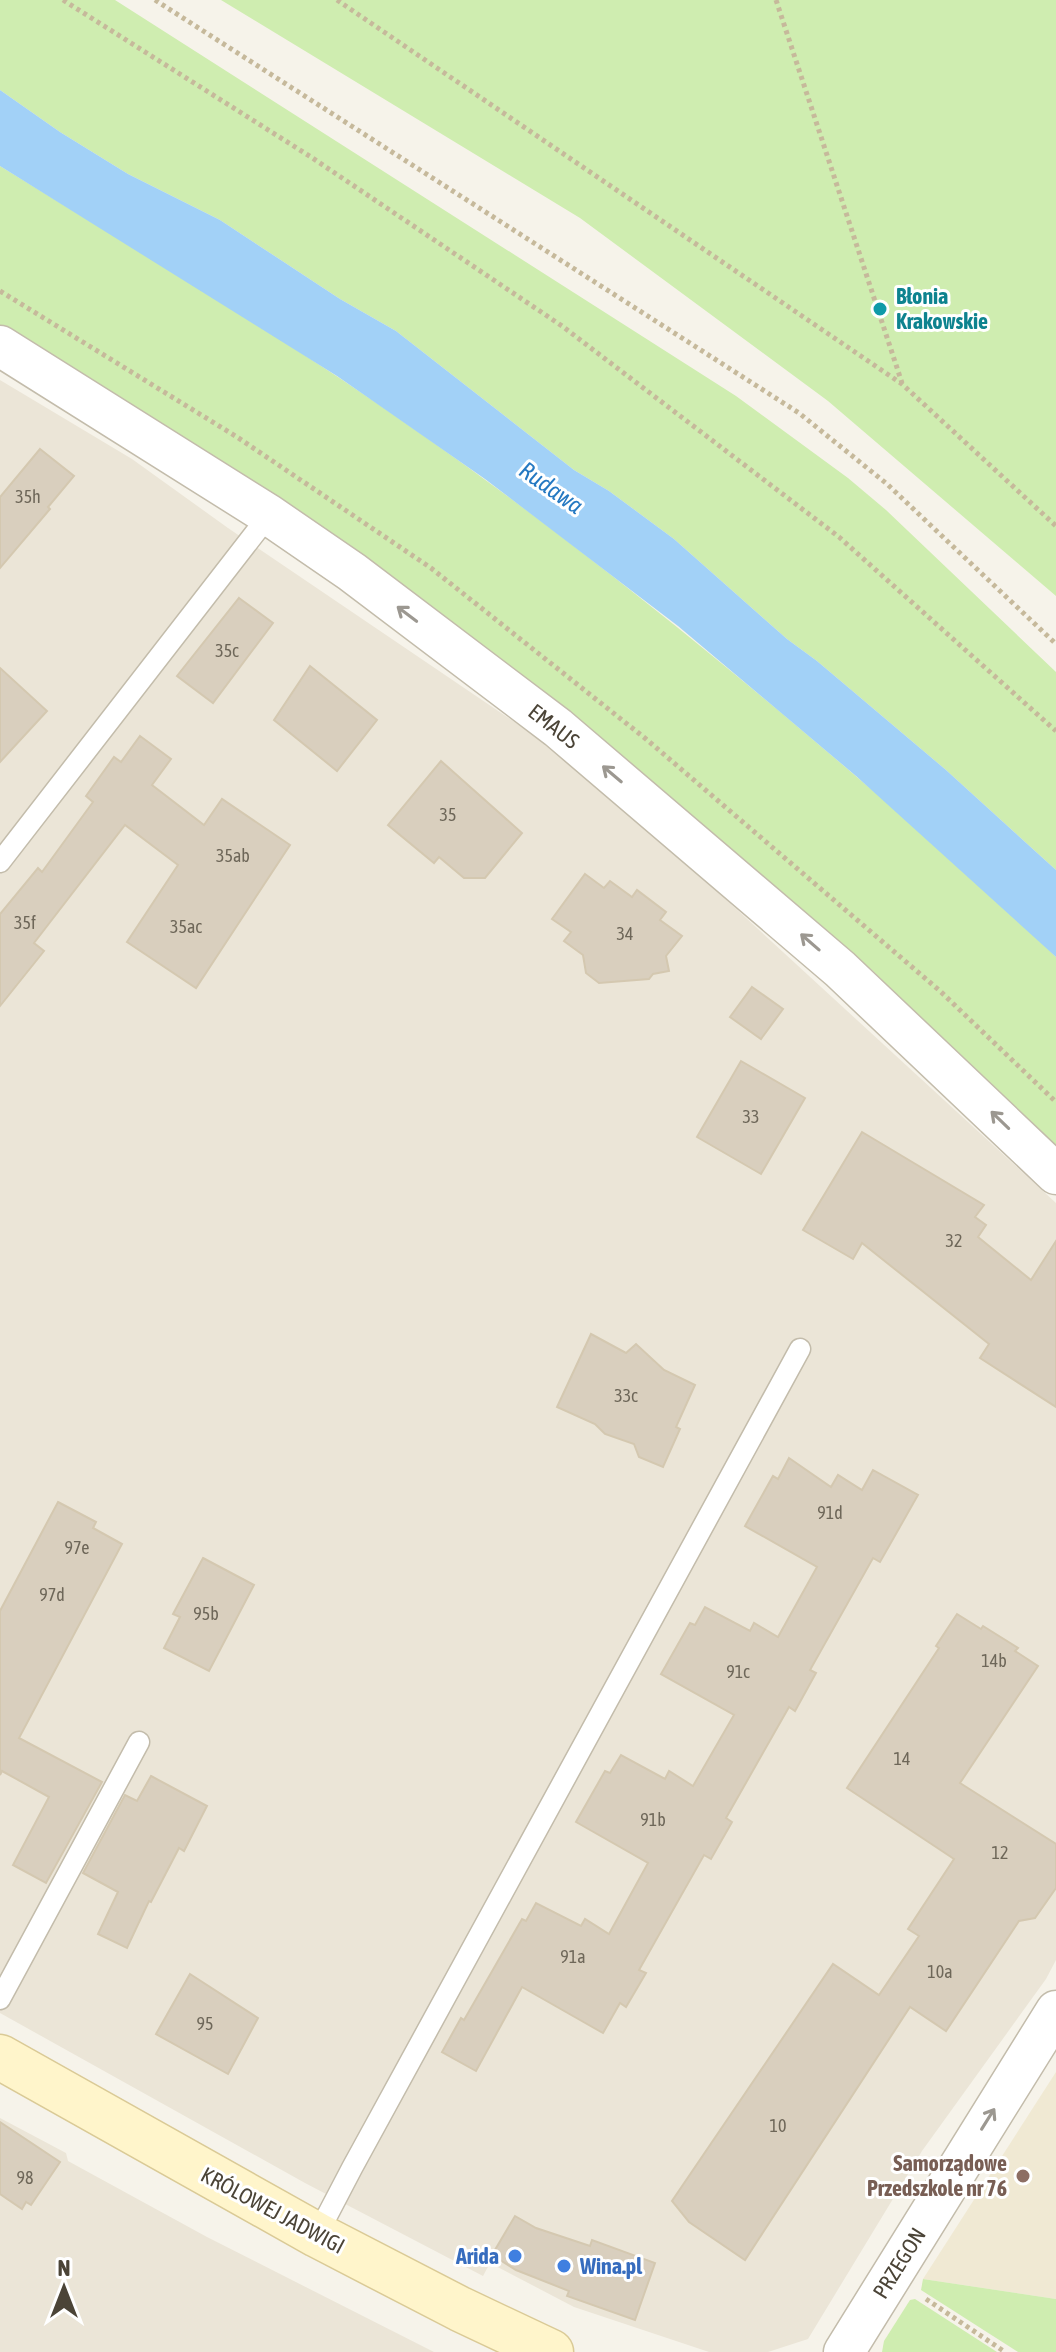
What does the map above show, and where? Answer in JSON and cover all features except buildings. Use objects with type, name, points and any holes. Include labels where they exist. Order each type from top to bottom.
[{"type":"street","name":"EMAUS","points":[[0,346],[269,515],[352,572],[558,728],[840,969],[1056,1174]]},
{"type":"street","name":"PRZEGON","points":[[844,2352],[1056,2011]]},
{"type":"street","name":"KRÓLOWEJ JADWIGI","points":[[0,2057],[317,2235],[551,2352]]},
{"type":"lane","points":[[0,862],[269,515]]},
{"type":"lane","points":[[317,2235],[800,1349]]},
{"type":"lane","points":[[0,1999],[139,1742]]},
{"type":"path","points":[[63,0],[311,157],[562,326],[839,537],[1056,731]]},
{"type":"path","points":[[155,0],[799,413],[887,484],[1056,644]]},
{"type":"path","points":[[337,0],[902,384],[1056,526]]},
{"type":"path","points":[[776,0],[902,384]]},
{"type":"path","points":[[921,2295],[1005,2352]]},
{"type":"shaded area","points":[[0,380],[132,459],[228,528],[584,769],[1056,1203],[1056,1960],[1046,1979],[922,2151],[808,2339],[768,2352],[709,2352],[574,2307],[490,2263],[483,2276],[305,2183],[0,2013]]},
{"type":"shaded area","name":"Samorządowe Przedszkole nr 76","points":[[1056,2072],[1056,2299],[923,2279]]},
{"type":"shaded area","points":[[0,2118],[66,2153],[68,2161],[207,2237],[434,2352],[0,2352]]},
{"type":"green space","points":[[0,0],[115,0],[736,396],[848,478],[886,510],[1056,672],[1056,870],[946,770],[787,639],[674,539],[609,491],[574,470],[396,331],[340,299],[220,220],[128,174],[0,90]]},
{"type":"green space","name":"Błonia Krakowskie","points":[[221,0],[1056,0],[1056,596],[828,401],[580,218]]},
{"type":"green space","points":[[0,166],[297,350],[516,502],[743,681],[897,811],[993,898],[1056,957],[1056,1152],[873,971],[615,756],[0,330]]},
{"type":"green space","points":[[923,2279],[1056,2299],[1056,2352],[1018,2352],[921,2290]]},
{"type":"green space","points":[[915,2299],[997,2352],[882,2352],[884,2341],[910,2300]]},
{"type":"water","name":"Rudawa","points":[[0,90],[128,174],[220,220],[340,299],[396,331],[574,470],[609,491],[674,539],[787,639],[946,770],[1056,870],[1056,957],[856,776],[678,626],[485,479],[337,376],[0,166]]},
{"type":"place","name":"Błonia Krakowskie","points":[[880,309]]},
{"type":"place","name":"Samorządowe Przedszkole nr 76","points":[[1023,2176]]},
{"type":"place","name":"Arida","points":[[515,2256]]},
{"type":"place","name":"Wina.pl","points":[[564,2266]]}]
